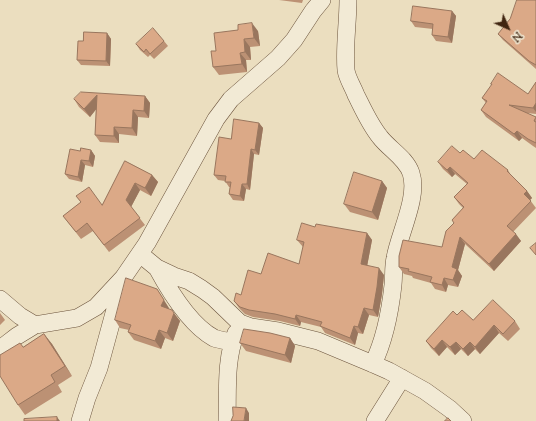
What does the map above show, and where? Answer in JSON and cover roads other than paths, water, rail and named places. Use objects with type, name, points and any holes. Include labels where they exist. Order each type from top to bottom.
[{"type":"street","points":[[0,349],[35,325],[77,318],[96,307],[123,278],[155,230],[216,118],[231,99],[278,58],[294,40],[322,0]]},
{"type":"street","points":[[348,0],[346,71],[368,119],[380,137],[406,163],[411,173],[413,183],[412,198],[395,258],[388,322],[379,352],[373,364]]},
{"type":"street","points":[[140,254],[157,268],[189,281],[202,289],[213,297],[240,323],[251,328],[278,331],[318,341],[373,364],[425,391],[450,409],[463,421]]},
{"type":"street","points":[[157,268],[167,286],[194,323],[215,338],[232,342]]},
{"type":"street","points":[[80,421],[99,368],[123,278]]},
{"type":"street","points":[[0,299],[20,316],[35,325]]},
{"type":"street","points":[[227,421],[229,366],[232,342],[240,323]]},
{"type":"street","points":[[375,421],[402,378]]}]
